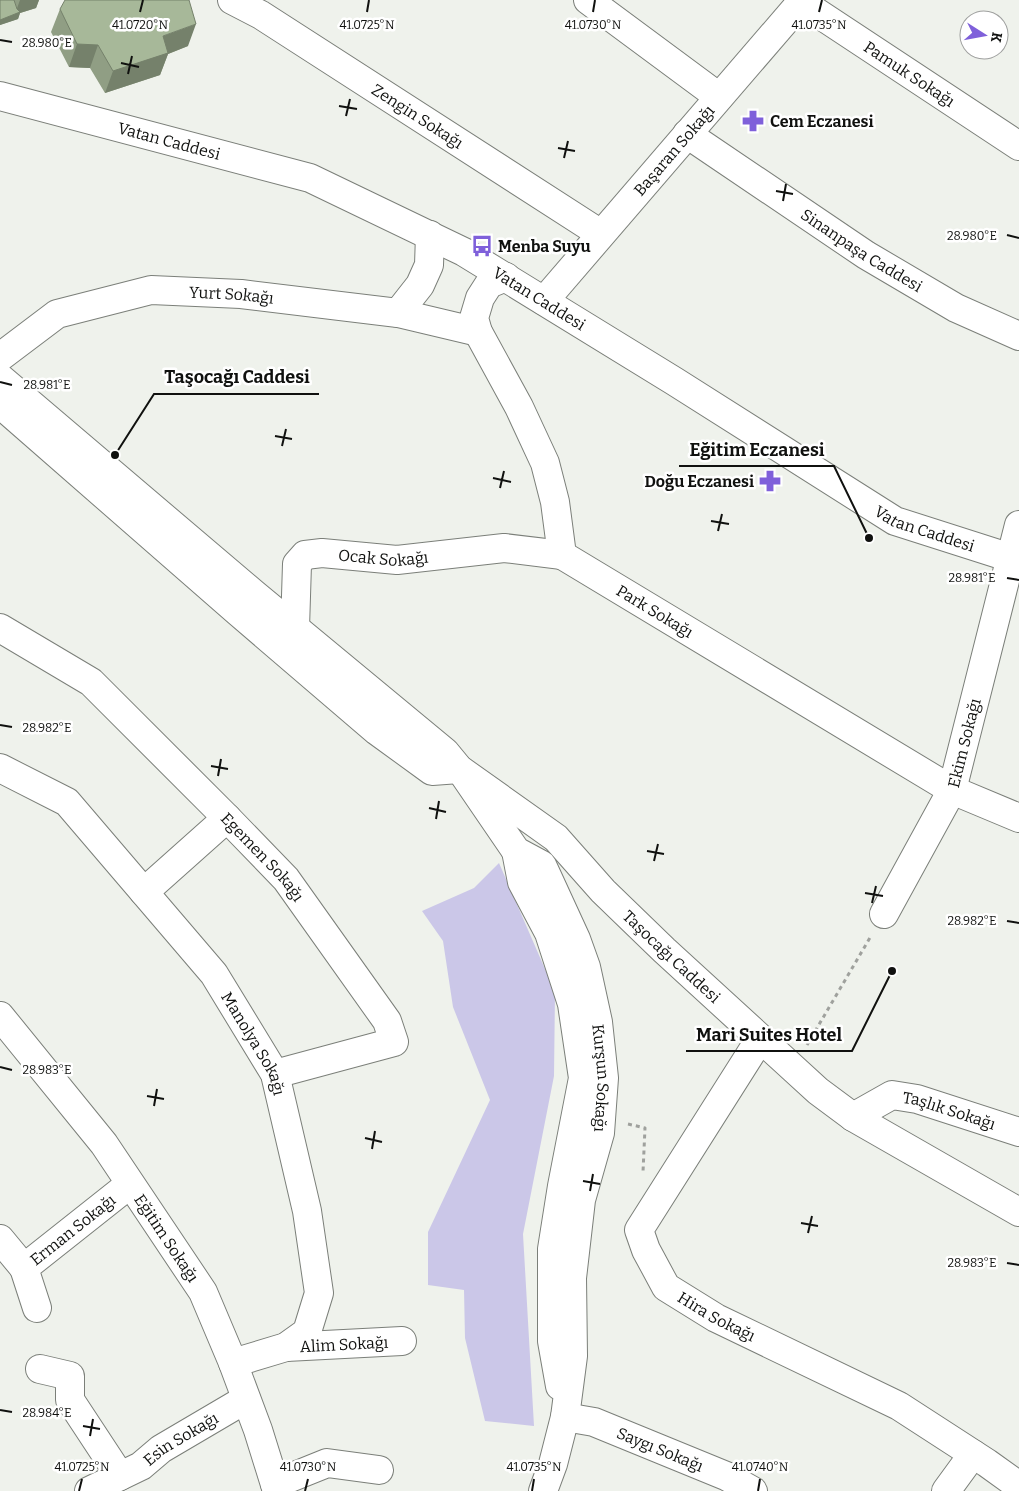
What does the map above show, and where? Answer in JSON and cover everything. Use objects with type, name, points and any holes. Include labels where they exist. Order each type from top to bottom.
[{"type":"street","name":"Zengin Sokağı","points":[[232,0],[261,15],[601,234]]},
{"type":"street","points":[[588,0],[720,97]]},
{"type":"street","name":"Başaran Sokağı","points":[[544,301],[802,1]]},
{"type":"street","name":"Pamuk Sokağı","points":[[802,1],[1019,146]]},
{"type":"street","name":"Vatan Caddesi","points":[[0,96],[310,178],[464,252],[674,381],[895,521],[1015,558]]},
{"type":"street","name":"Sinanpaşa Caddesi","points":[[687,134],[866,255],[956,308],[1019,336]]},
{"type":"street","points":[[398,313],[420,285],[429,265],[430,235]]},
{"type":"street","points":[[506,278],[490,284],[480,298],[474,318],[478,332],[519,407],[545,463],[555,502],[562,555]]},
{"type":"street","name":"Yurt Sokağı","points":[[0,357],[57,314],[151,290],[241,294],[398,313],[478,332]]},
{"type":"street","points":[[0,378],[287,637],[377,731],[432,772],[459,769]]},
{"type":"street","points":[[0,404],[287,637]]},
{"type":"street","name":"Ekim Sokağı","points":[[884,914],[952,790],[1015,558],[1019,525]]},
{"type":"street","name":"Ocak Sokağı","points":[[287,637],[296,564],[304,555],[322,553],[397,560],[504,548],[562,555]]},
{"type":"street","name":"Park Sokağı","points":[[562,555],[952,790],[1019,818]]},
{"type":"street","name":"Egemen Sokağı","points":[[0,628],[91,682],[227,818],[286,879],[387,1021],[394,1042],[275,1074]]},
{"type":"street","name":"Manolya Sokağı","points":[[0,768],[67,802],[214,974],[275,1074],[306,1210],[319,1293],[307,1332],[286,1346],[233,1363]]},
{"type":"street","name":"Kurşun Sokağı","points":[[459,769],[516,850],[542,865],[576,939],[586,967],[598,1022],[604,1078],[600,1133],[581,1200],[572,1278],[573,1356],[565,1417],[553,1464],[542,1491]]},
{"type":"street","name":"Taşocağı Caddesi","points":[[459,769],[556,838],[603,891],[818,1091],[853,1117],[1019,1212]]},
{"type":"street","points":[[144,892],[227,818]]},
{"type":"street","name":"Eğitim Sokağı","points":[[5,1033],[104,1144],[203,1292],[233,1363],[276,1488]]},
{"type":"street","name":"Hira Sokağı","points":[[760,1039],[639,1230],[646,1250],[666,1287],[716,1318],[899,1406],[1019,1486]]},
{"type":"street","name":"Taşlık Sokağı","points":[[853,1117],[892,1095],[917,1099],[1019,1132]]},
{"type":"street","name":"Erman Sokağı","points":[[37,1308],[24,1268],[130,1184]]},
{"type":"street","points":[[0,1239],[24,1268]]},
{"type":"street","name":"Alim Sokağı","points":[[286,1346],[402,1341]]},
{"type":"street","points":[[40,1369],[70,1376],[70,1400],[120,1476]]},
{"type":"street","name":"Esin Sokağı","points":[[89,1491],[140,1466],[161,1449],[246,1399]]},
{"type":"street","name":"Saygı Sokağı","points":[[565,1417],[594,1422],[726,1476],[753,1491]]},
{"type":"street","points":[[946,1491],[973,1454]]},
{"type":"street","points":[[276,1488],[327,1462],[379,1470]]},
{"type":"path","points":[[794,1068],[884,914]]},
{"type":"path","points":[[628,1124],[645,1128]]},
{"type":"shaded area","points":[[499,863],[555,992],[554,1076],[523,1234],[534,1426],[485,1421],[465,1338],[464,1290],[428,1285],[428,1232],[490,1100],[453,1007],[443,941],[422,911],[474,888]]},
{"type":"building","points":[[0,0],[14,0],[20,12],[0,20]]},
{"type":"building","points":[[65,0],[189,0],[196,24],[163,36],[168,53],[113,71],[98,45],[77,44],[60,9]]},
{"type":"place","name":"Cem Eczanesi","points":[[753,121]]},
{"type":"place","name":"Menba Suyu","points":[[482,246]]},
{"type":"place","name":"Taşocağı Caddesi","points":[[115,455]]},
{"type":"place","name":"Doğu Eczanesi","points":[[770,481]]},
{"type":"place","name":"Eğitim Eczanesi","points":[[869,538]]},
{"type":"place","name":"Mari Suites Hotel","points":[[892,971]]}]
